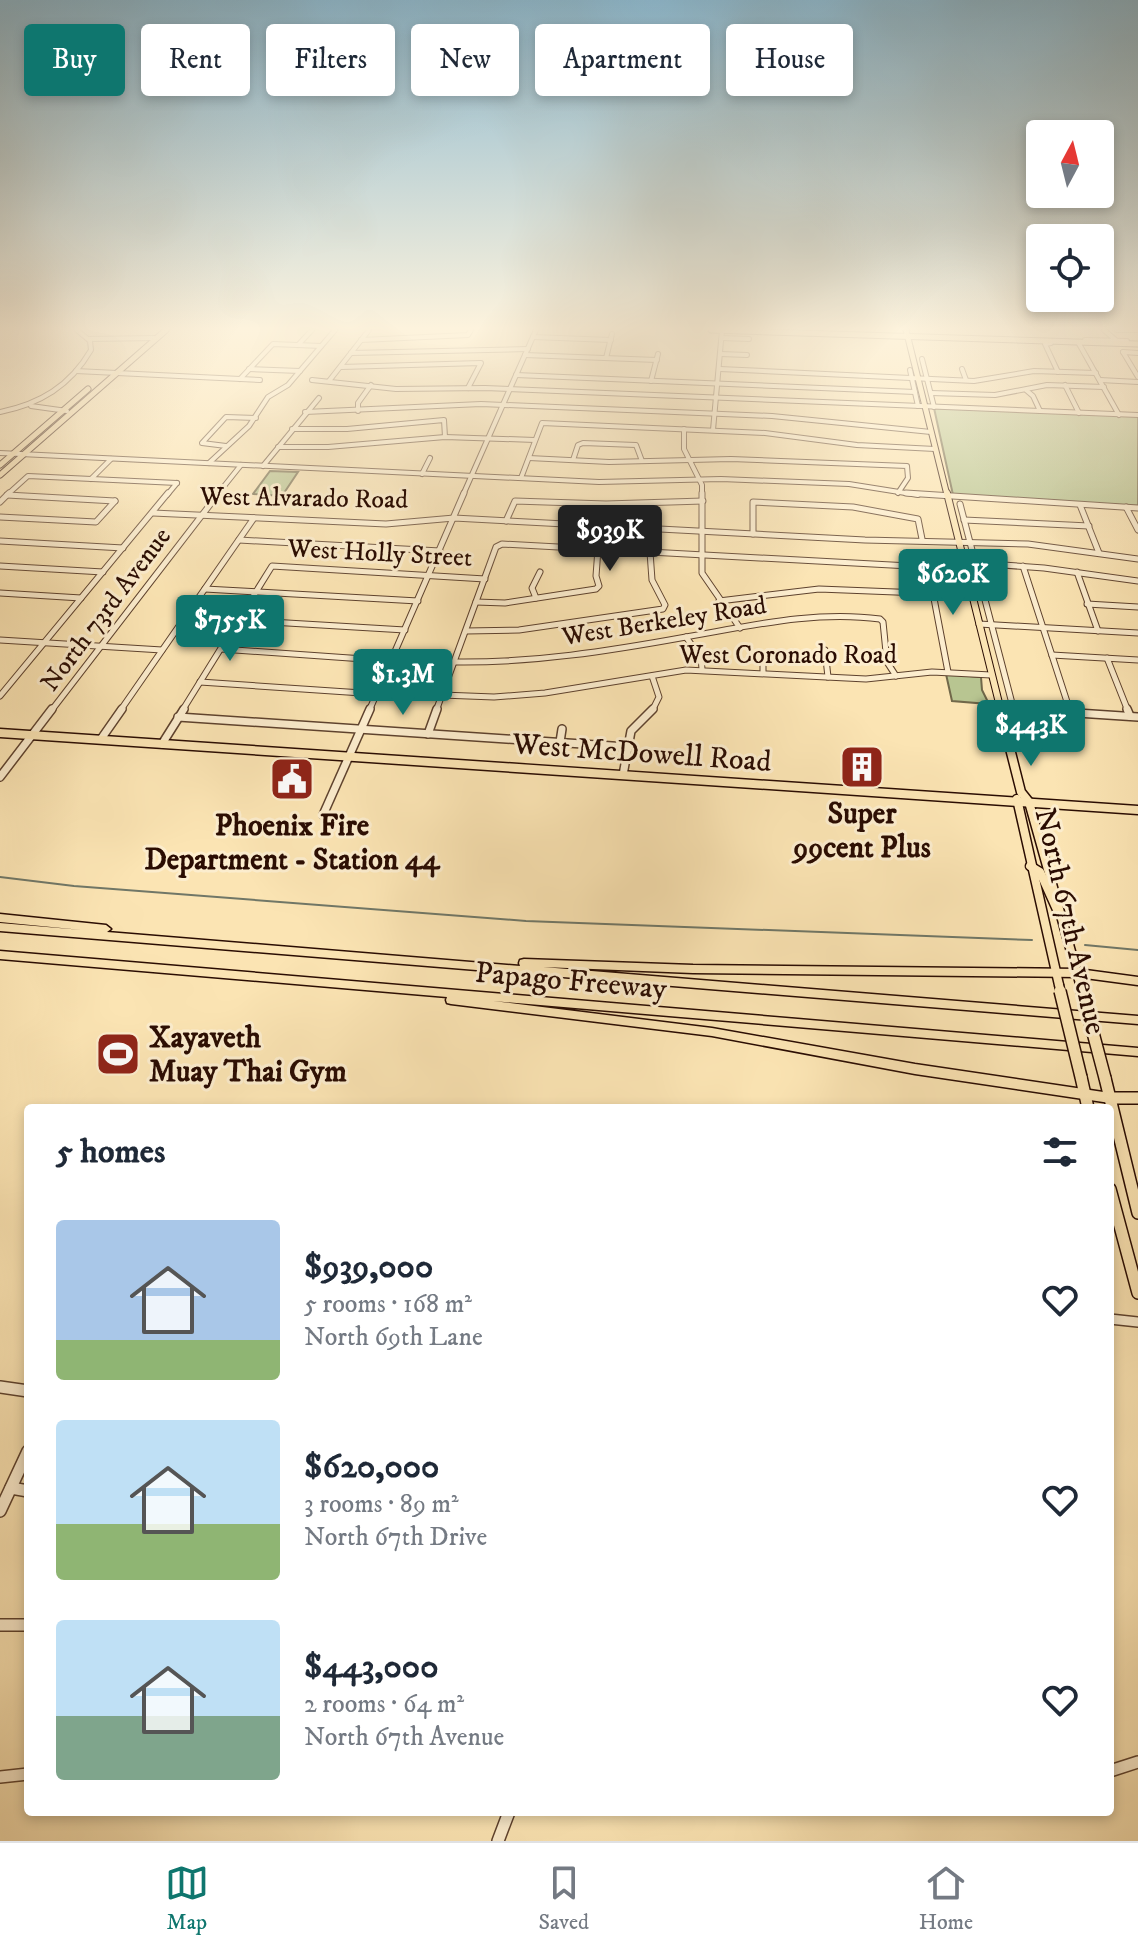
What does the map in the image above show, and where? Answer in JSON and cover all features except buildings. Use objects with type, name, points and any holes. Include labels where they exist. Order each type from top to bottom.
[{"type":"highway","points":[[0,918],[219,945]]},
{"type":"highway","name":"Papago Freeway","points":[[0,927],[1138,1020]]},
{"type":"highway","name":"Papago Freeway","points":[[0,958],[1138,1052]]},
{"type":"highway","points":[[430,961],[706,969],[1078,973]]},
{"type":"highway","points":[[331,983],[425,998],[564,1012],[712,1032],[1087,1102],[1110,1098]]},
{"type":"main road","points":[[0,465],[59,416]]},
{"type":"main road","points":[[0,475],[64,416]]},
{"type":"main road","name":"North 67th Avenue","points":[[925,416],[1000,708],[1030,866],[1087,1102]]},
{"type":"main road","name":"West McDowell Road","points":[[0,733],[623,775],[1018,797],[1029,802],[1138,810]]},
{"type":"main road","name":"North 67th Avenue","points":[[1029,802],[1073,953],[1111,1104]]},
{"type":"main road","points":[[1030,866],[1040,872],[1052,905],[1065,924]]},
{"type":"main road","points":[[1078,973],[1138,981]]},
{"type":"main road","points":[[1110,1098],[1138,1098]]},
{"type":"main road","name":"North 67th Avenue","points":[[1114,1114],[1138,1213]]},
{"type":"main road","points":[[1114,1204],[1138,1293]]},
{"type":"street","points":[[263,466],[302,416]]},
{"type":"street","points":[[323,815],[498,416]]},
{"type":"street","points":[[713,430],[715,416]]},
{"type":"street","points":[[760,416],[931,432]]},
{"type":"street","points":[[226,446],[202,445],[226,417],[256,418]]},
{"type":"street","points":[[209,463],[256,418]]},
{"type":"street","points":[[292,429],[347,429],[444,420],[445,437]]},
{"type":"street","points":[[897,422],[899,430]]},
{"type":"street","points":[[521,478],[542,423],[713,430],[935,449]]},
{"type":"street","points":[[684,429],[683,441],[700,479],[703,501],[702,573],[740,628]]},
{"type":"street","points":[[278,447],[328,447],[445,437],[535,440]]},
{"type":"street","points":[[573,460],[579,443],[636,445],[642,461]]},
{"type":"street","points":[[731,451],[731,459]]},
{"type":"street","points":[[0,453],[619,482],[700,479],[849,484],[947,499],[1138,508]]},
{"type":"street","points":[[780,453],[781,461]]},
{"type":"street","points":[[422,474],[430,458]]},
{"type":"street","points":[[529,458],[831,461],[907,466],[908,478],[898,493]]},
{"type":"street","points":[[91,479],[111,459]]},
{"type":"street","points":[[372,471],[376,464]]},
{"type":"street","name":"North 73rd Avenue","points":[[0,777],[241,465]]},
{"type":"street","points":[[0,502],[28,476],[177,483],[0,696]]},
{"type":"street","points":[[0,517],[96,522],[115,501],[7,495]]},
{"type":"street","points":[[506,521],[515,501],[606,504],[703,501]]},
{"type":"street","points":[[753,534],[753,502],[853,507],[918,519],[922,539]]},
{"type":"street","points":[[960,504],[1017,721]]},
{"type":"street","points":[[1080,505],[1099,553]]},
{"type":"street","points":[[1126,507],[1138,530]]},
{"type":"street","name":"West Alvarado Road","points":[[153,513],[386,524],[454,518],[865,540],[958,540],[1036,544],[1138,559]]},
{"type":"street","points":[[101,739],[254,518]]},
{"type":"street","points":[[964,520],[1089,526]]},
{"type":"street","points":[[806,528],[807,536]]},
{"type":"street","points":[[863,532],[865,540]]},
{"type":"street","points":[[239,540],[440,551]]},
{"type":"street","points":[[0,541],[123,548]]},
{"type":"street","name":"West Holly Street","points":[[256,592],[272,566],[485,579],[499,545],[928,567],[933,593]]},
{"type":"street","points":[[476,602],[505,603],[598,588],[598,549]]},
{"type":"street","points":[[466,631],[519,630],[665,608],[651,578],[650,552]]},
{"type":"street","points":[[975,563],[1138,581]]},
{"type":"street","points":[[0,566],[103,572]]},
{"type":"street","points":[[1023,566],[1071,713]]},
{"type":"street","points":[[536,598],[532,588],[540,572]]},
{"type":"street","points":[[1077,572],[1098,631]]},
{"type":"street","points":[[428,734],[485,579]]},
{"type":"street","points":[[766,585],[771,592]]},
{"type":"street","points":[[205,589],[418,601]]},
{"type":"street","points":[[719,601],[771,592],[847,589],[972,595]]},
{"type":"street","points":[[162,744],[256,592]]},
{"type":"street","points":[[0,593],[81,598]]},
{"type":"street","points":[[933,593],[948,672]]},
{"type":"street","points":[[1087,604],[1138,607]]},
{"type":"street","name":"West Berkeley Road","points":[[455,662],[519,662],[813,618],[880,619],[887,662],[896,676]]},
{"type":"street","points":[[238,620],[405,630]]},
{"type":"street","points":[[979,624],[1138,633]]},
{"type":"street","points":[[686,637],[701,658],[702,669]]},
{"type":"street","points":[[0,640],[162,650]]},
{"type":"street","points":[[221,649],[392,661]]},
{"type":"street","points":[[825,650],[828,677]]},
{"type":"street","points":[[1052,655],[1138,660]]},
{"type":"street","points":[[1000,708],[1134,717],[1107,658]]},
{"type":"street","points":[[763,659],[763,673]]},
{"type":"street","name":"West Coronado Road","points":[[442,695],[532,694],[702,669],[866,679],[948,672],[991,675]]},
{"type":"street","points":[[623,775],[631,731],[658,702],[659,690],[652,676]]},
{"type":"street","points":[[200,682],[377,694]]},
{"type":"street","points":[[178,717],[627,747]]},
{"type":"street","points":[[560,742],[562,729]]},
{"type":"street","points":[[1114,1319],[1138,1322]]},
{"type":"street","points":[[0,1387],[24,1390]]},
{"type":"street","points":[[0,1511],[24,1460]]},
{"type":"street","points":[[11,1488],[24,1490]]},
{"type":"street","points":[[0,1625],[24,1625]]},
{"type":"street","points":[[1114,1770],[1138,1762]]},
{"type":"street","points":[[0,1777],[24,1774]]},
{"type":"street","points":[[498,1841],[507,1816]]},
{"type":"green space","points":[[936,416],[1138,416],[1138,506],[953,495]]},
{"type":"green space","points":[[270,471],[298,472],[282,496],[253,494]]},
{"type":"green space","points":[[946,674],[981,677],[982,690],[989,704],[952,701]]},
{"type":"waterway","points":[[0,877],[74,886],[526,921],[1032,940]]},
{"type":"waterway","points":[[1085,945],[1138,950]]},
{"type":"place","name":"Super 99cent Plus","points":[[862,767]]},
{"type":"place","name":"Phoenix Fire Department - Station 44","points":[[292,779]]},
{"type":"place","name":"Xayaveth Muay Thai Gym","points":[[118,1054]]}]
